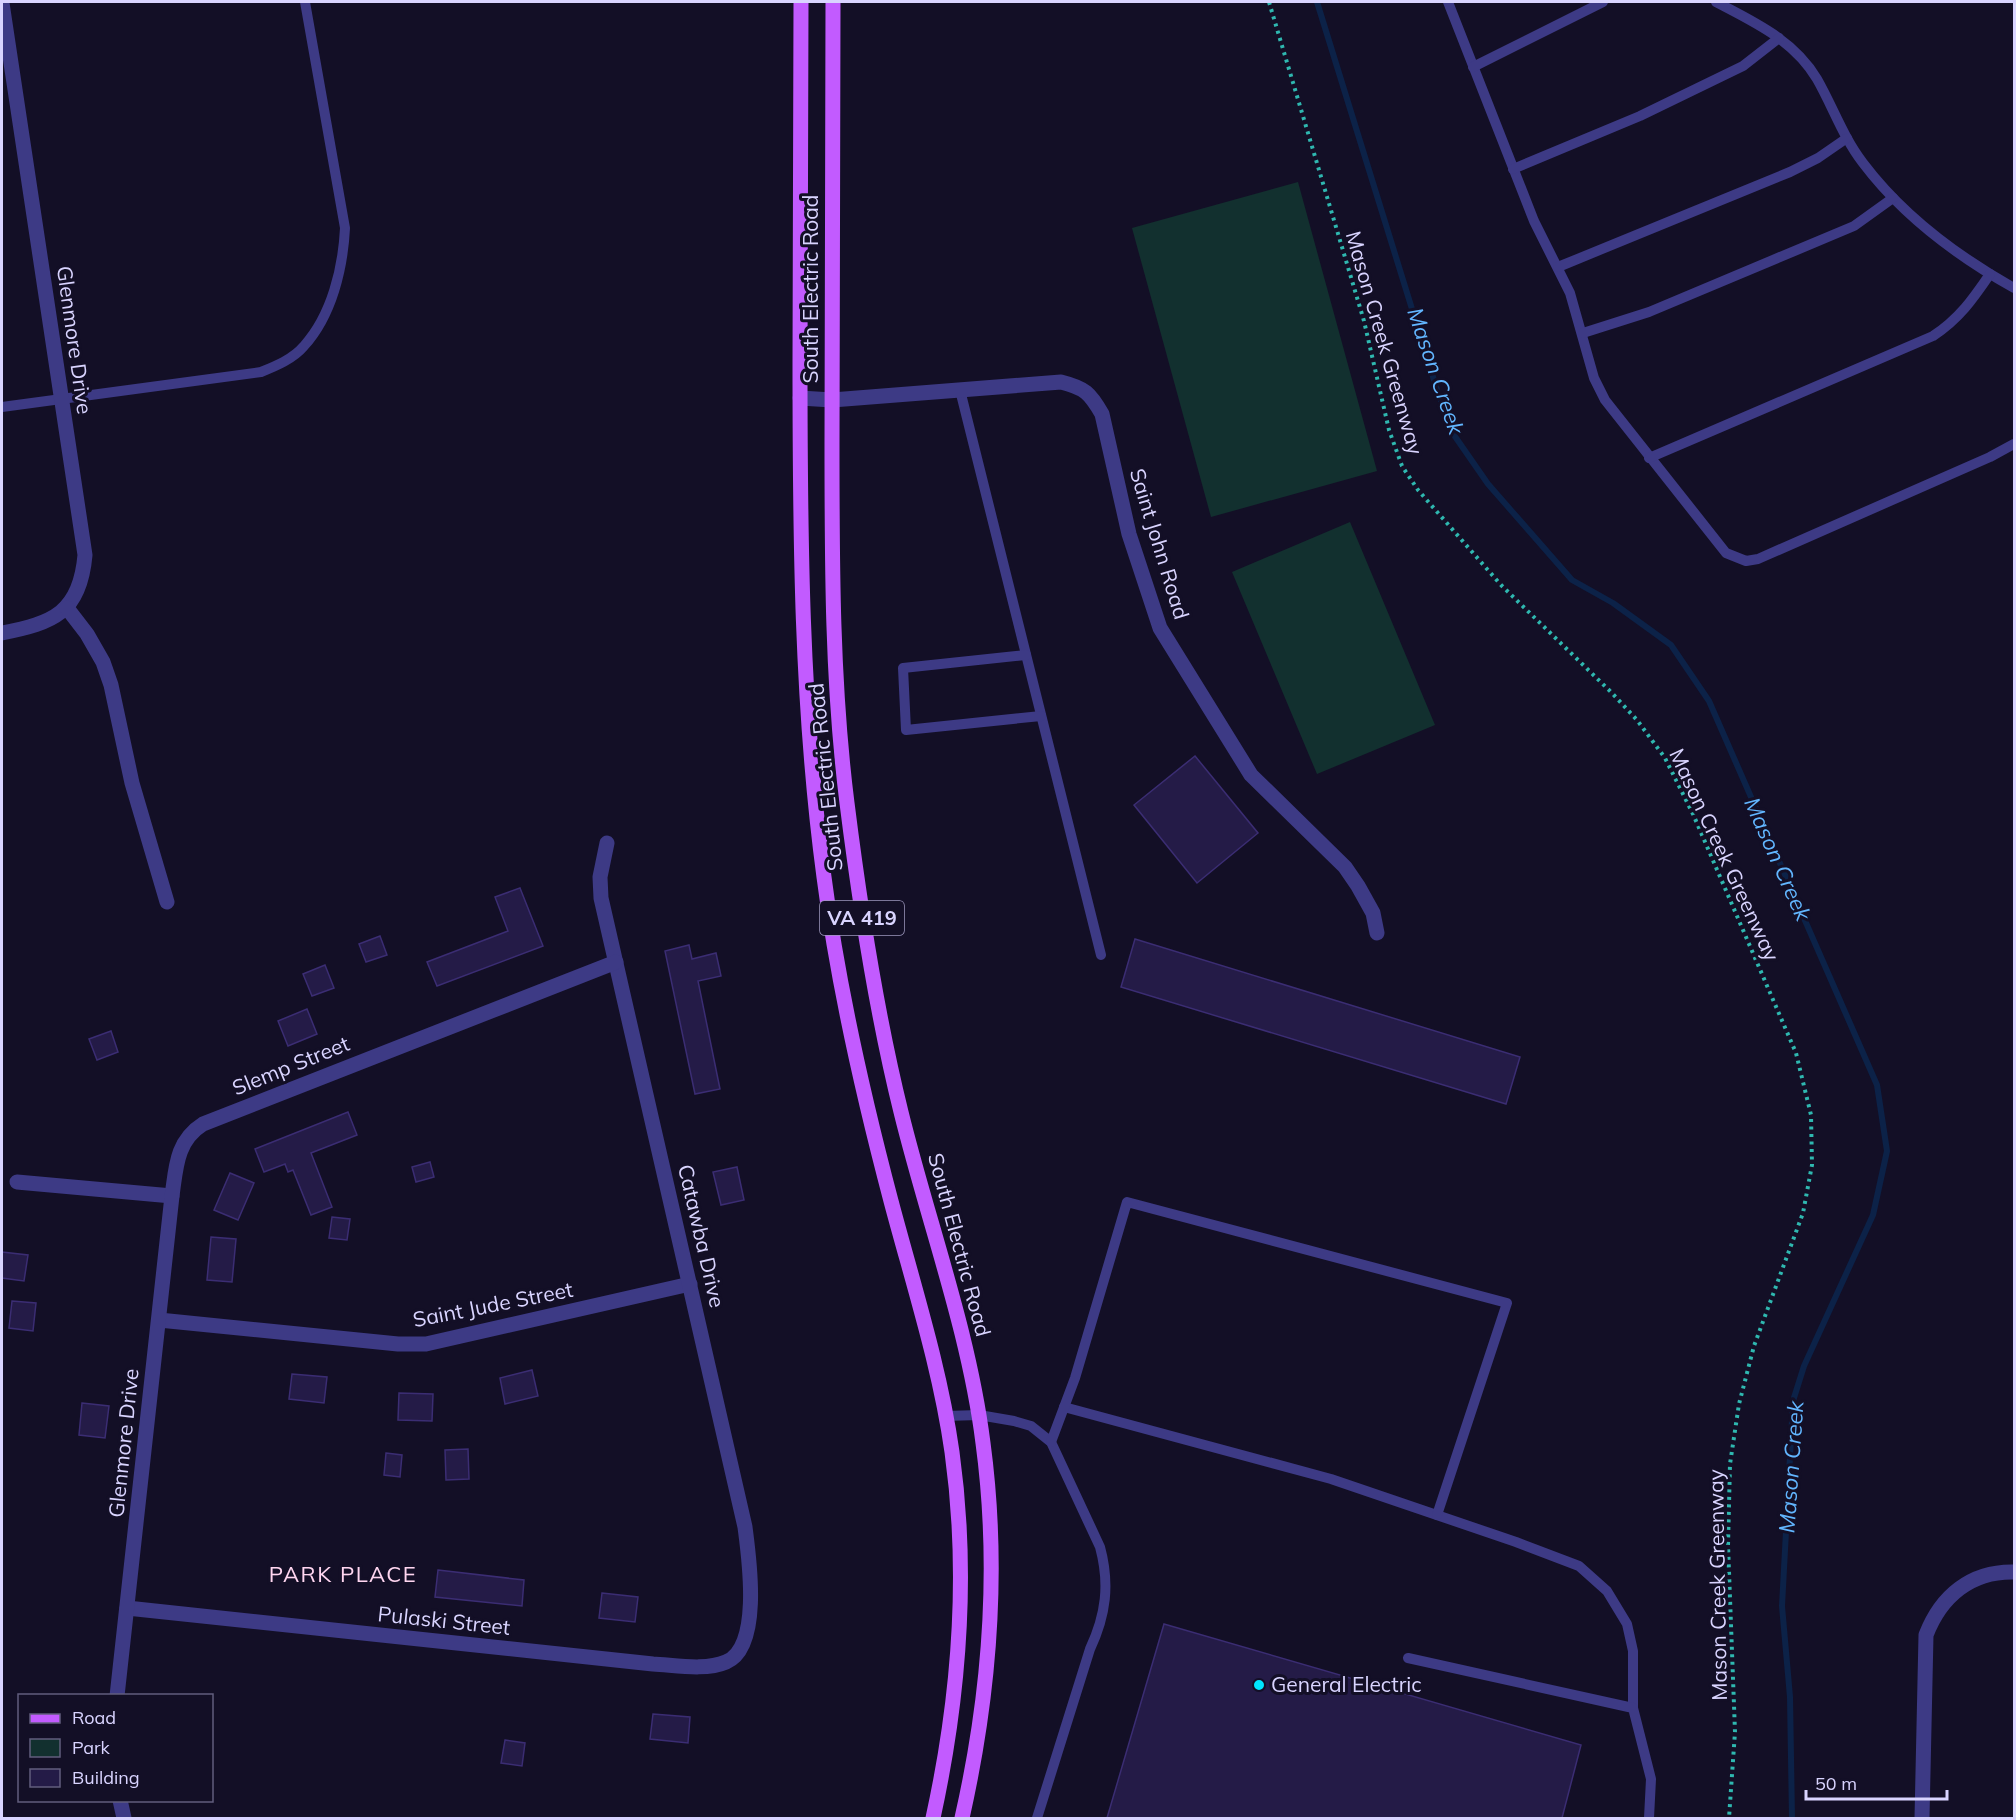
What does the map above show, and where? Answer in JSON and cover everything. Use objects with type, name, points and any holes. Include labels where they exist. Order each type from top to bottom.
[{"type":"main road","name":"South Electric Road","points":[[801,2],[800,398],[804,671],[824,878],[852,1040],[946,1416],[958,1518],[958,1647],[945,1763],[933,1818]]},
{"type":"main road","name":"South Electric Road","points":[[833,2],[832,580],[837,702],[846,798],[873,982],[901,1110],[966,1354],[979,1415],[990,1521],[991,1632],[984,1704],[962,1818]]},
{"type":"street","name":"Glenmore Drive","points":[[2,3],[85,555],[81,583],[67,608],[52,620],[2,633]]},
{"type":"street","name":"Saint John Road","points":[[800,398],[832,400],[1061,382],[1080,386],[1092,397],[1102,414],[1129,534],[1160,627],[1251,775],[1345,867],[1373,913],[1377,933]]},
{"type":"street","points":[[67,608],[87,634],[103,662],[111,685],[132,783],[167,902]]},
{"type":"street","name":"Catawba Drive","points":[[607,843],[600,877],[601,898],[745,1527],[750,1569],[746,1641]]},
{"type":"street","name":"Slemp Street","points":[[172,1196],[178,1155],[186,1140],[203,1124],[616,962]]},
{"type":"street","points":[[17,1182],[172,1196]]},
{"type":"street","name":"Glenmore Drive","points":[[117,1694],[172,1196]]},
{"type":"street","name":"Saint Jude Street","points":[[159,1320],[398,1344],[426,1344],[690,1284]]},
{"type":"street","points":[[1922,1818],[1926,1635],[1933,1617],[1944,1601],[1961,1586],[1982,1576],[2014,1572]]},
{"type":"street","name":"Pulaski Street","points":[[127,1608],[652,1664],[716,1665],[733,1659],[746,1641]]},
{"type":"street","points":[[120,1802],[124,1818]]},
{"type":"lane","points":[[2,407],[61,397],[171,386],[261,372],[280,365],[306,345],[337,281],[343,257],[345,228],[305,2]]},
{"type":"lane","points":[[1448,2],[1534,221],[1558,267],[1583,333],[1594,378],[1605,400],[1726,553],[1746,561],[1758,559],[1990,457],[2014,444]]},
{"type":"lane","points":[[1473,67],[1603,2]]},
{"type":"lane","points":[[1716,2],[1779,38],[1802,58],[1817,79],[1863,164],[1893,198],[1942,242],[2014,288]]},
{"type":"lane","points":[[1513,169],[1640,116],[1743,66],[1779,38]]},
{"type":"lane","points":[[1558,267],[1790,172],[1818,158],[1847,138]]},
{"type":"lane","points":[[1583,333],[1649,312],[1854,226],[1893,198]]},
{"type":"lane","points":[[1649,458],[1933,336],[1952,324],[1968,308],[1990,273]]},
{"type":"lane","points":[[960,390],[1101,955]]},
{"type":"lane","points":[[1026,655],[903,668],[906,729],[1041,716]]},
{"type":"lane","points":[[1050,1442],[1064,1407],[1127,1203],[1507,1303],[1437,1515]]},
{"type":"lane","points":[[1064,1407],[1331,1479],[1579,1566],[1607,1591],[1627,1624],[1633,1651],[1634,1708],[1651,1779],[1649,1818]]},
{"type":"lane","points":[[946,1416],[979,1415],[1031,1426],[1050,1442],[1101,1547],[1107,1585],[1100,1628],[1090,1649],[1037,1818]]},
{"type":"lane","points":[[1408,1658],[1634,1708]]},
{"type":"path","name":"Mason Creek Greenway","points":[[1269,2],[1361,310],[1389,430],[1401,466],[1418,490],[1501,585],[1612,693],[1637,720],[1665,758],[1693,814],[1796,1053],[1811,1115],[1812,1165],[1803,1213],[1754,1346],[1739,1404],[1730,1464],[1728,1545],[1735,1732],[1729,1818]]},
{"type":"green space","points":[[1298,182],[1377,471],[1211,517],[1132,228]]},
{"type":"green space","points":[[1350,522],[1435,725],[1317,774],[1232,572]]},
{"type":"building","points":[[1195,756],[1258,833],[1197,883],[1134,805]]},
{"type":"building","points":[[520,888],[543,946],[437,986],[427,962],[508,931],[495,897]]},
{"type":"building","points":[[380,936],[387,955],[366,962],[359,944]]},
{"type":"building","points":[[1135,939],[1520,1057],[1506,1104],[1121,987]]},
{"type":"building","points":[[689,945],[692,959],[716,953],[721,976],[698,981],[720,1089],[695,1094],[665,951]]},
{"type":"building","points":[[325,965],[334,988],[312,996],[303,974]]},
{"type":"building","points":[[307,1009],[317,1034],[288,1046],[278,1021]]},
{"type":"building","points":[[111,1031],[118,1052],[97,1060],[89,1039]]},
{"type":"building","points":[[348,1112],[357,1135],[311,1153],[332,1207],[311,1215],[293,1170],[288,1172],[285,1164],[264,1172],[255,1149]]},
{"type":"building","points":[[430,1162],[434,1177],[416,1182],[412,1167]]},
{"type":"building","points":[[737,1167],[744,1200],[721,1205],[713,1172]]},
{"type":"building","points":[[230,1173],[254,1183],[238,1220],[214,1210]]},
{"type":"building","points":[[332,1217],[350,1219],[347,1240],[329,1238]]},
{"type":"building","points":[[211,1237],[236,1239],[232,1282],[207,1280]]},
{"type":"building","points":[[2,1252],[28,1255],[24,1281],[2,1278]]},
{"type":"building","points":[[12,1301],[36,1303],[33,1331],[9,1328]]},
{"type":"building","points":[[532,1370],[538,1396],[505,1404],[500,1378]]},
{"type":"building","points":[[292,1374],[327,1377],[324,1403],[289,1399]]},
{"type":"building","points":[[399,1393],[433,1394],[432,1421],[398,1420]]},
{"type":"building","points":[[82,1403],[109,1406],[105,1438],[79,1435]]},
{"type":"building","points":[[468,1449],[469,1479],[446,1480],[445,1450]]},
{"type":"building","points":[[386,1453],[402,1455],[400,1477],[384,1475]]},
{"type":"building","points":[[438,1570],[524,1580],[522,1606],[435,1597]]},
{"type":"building","points":[[602,1593],[638,1597],[635,1622],[599,1618]]},
{"type":"building","name":"General Electric","points":[[1164,1624],[1581,1745],[1562,1818],[1107,1818]]},
{"type":"building","points":[[653,1714],[690,1717],[688,1743],[650,1739]]},
{"type":"building","points":[[505,1740],[525,1743],[522,1766],[501,1763]]},
{"type":"waterway","name":"Mason Creek","points":[[1317,2],[1438,393],[1454,435],[1488,484],[1572,580],[1613,603],[1671,645],[1709,701],[1877,1085],[1887,1151],[1873,1215],[1804,1366],[1793,1401],[1782,1606],[1790,1697],[1792,1818]]},
{"type":"place","name":"General Electric","points":[[1259,1685]]},
{"type":"district","name":"PARK PLACE","points":[[343,1574]]}]
